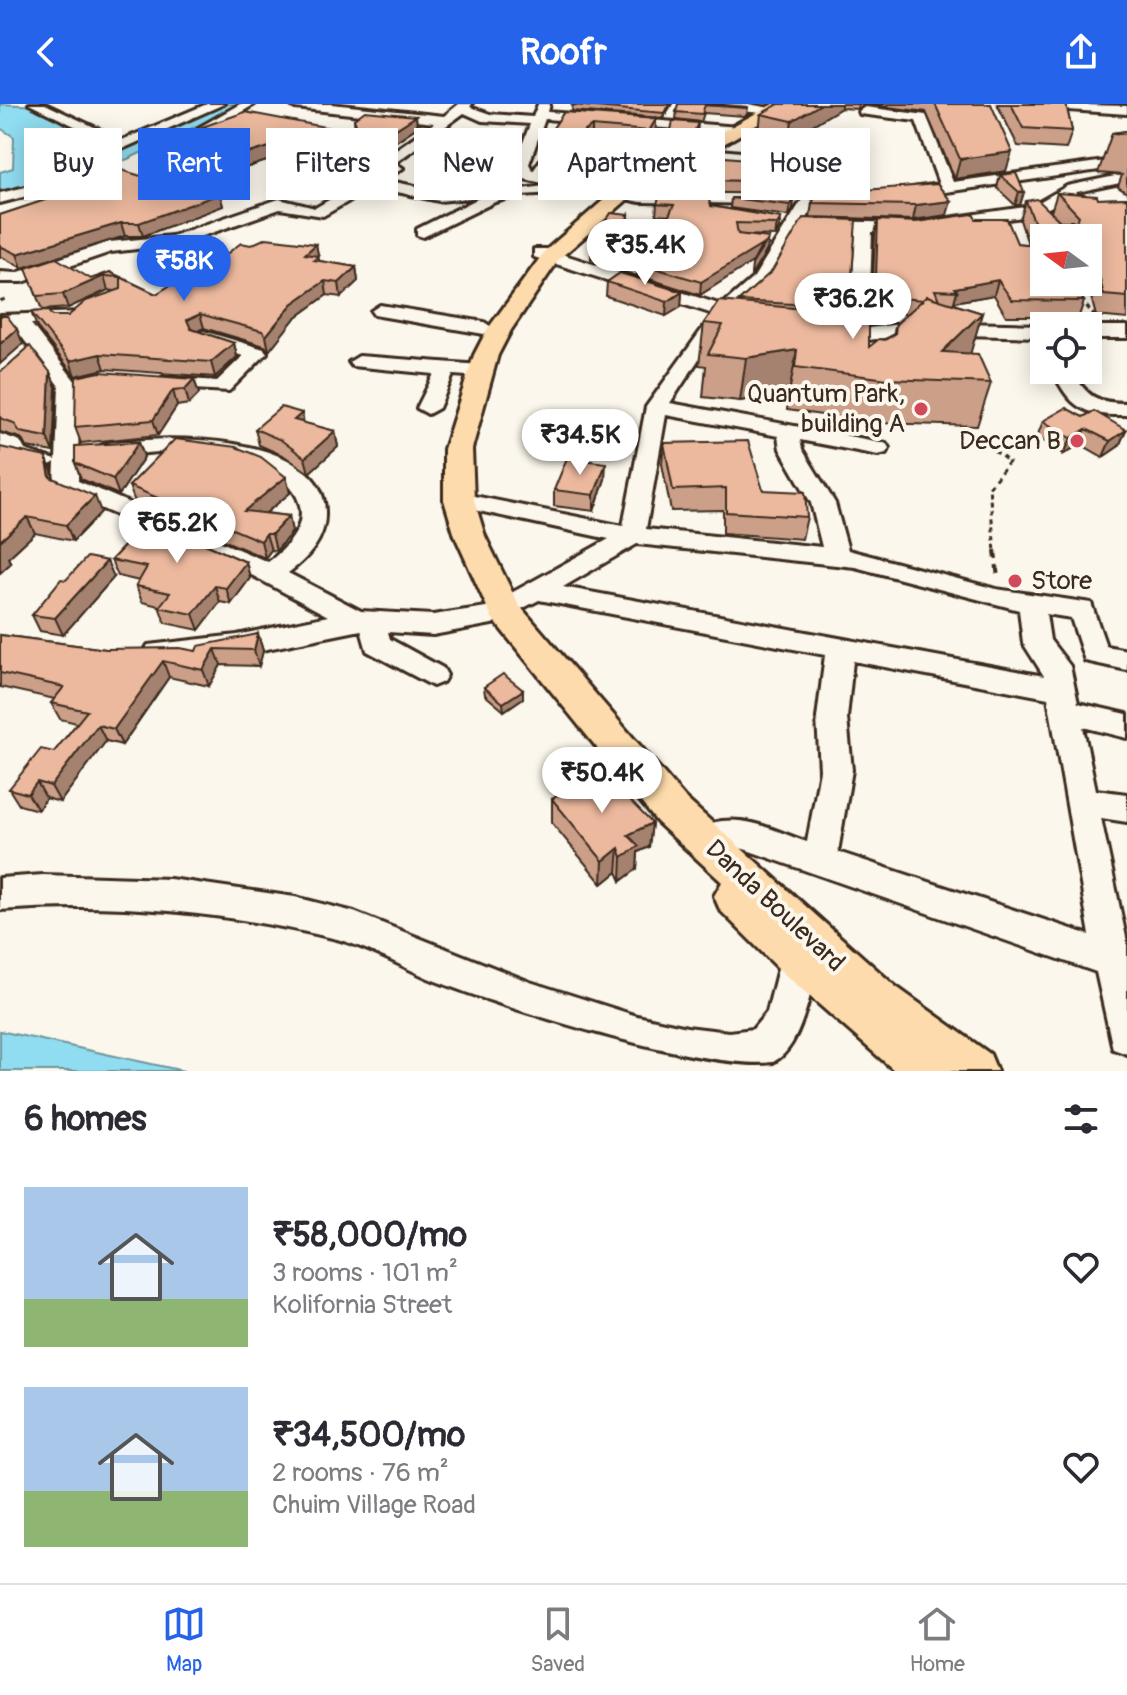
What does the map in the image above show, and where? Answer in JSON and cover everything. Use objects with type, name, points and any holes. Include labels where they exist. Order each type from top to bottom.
[{"type":"main road","points":[[725,134],[776,107]]},
{"type":"main road","points":[[605,200],[546,254],[501,315],[466,375],[441,505],[460,555],[498,612],[639,798],[801,942],[931,1071]]},
{"type":"main road","name":"Danda Boulevard","points":[[450,449],[459,500],[498,612],[671,810],[704,840],[801,942],[940,1050],[973,1071]]},
{"type":"street","points":[[35,104],[122,145],[218,104]]},
{"type":"street","points":[[202,128],[249,104]]},
{"type":"street","points":[[295,104],[444,120]]},
{"type":"street","points":[[701,104],[776,107]]},
{"type":"street","points":[[1039,104],[1127,110]]},
{"type":"street","points":[[398,156],[464,107],[484,113],[482,117],[493,120],[541,113],[734,130]]},
{"type":"street","points":[[865,111],[921,118],[947,185]]},
{"type":"street","points":[[538,176],[529,176],[522,164],[541,113]]},
{"type":"street","points":[[891,195],[1017,167],[1104,166],[1127,162]]},
{"type":"street","points":[[1104,166],[1127,178]]},
{"type":"street","points":[[786,223],[864,229],[1009,220],[1042,215],[1072,189],[1127,178]]},
{"type":"street","points":[[1127,178],[1114,187],[1127,197]]},
{"type":"street","points":[[137,651],[180,652],[237,645],[365,621],[433,625],[498,612],[633,536],[657,407],[707,333],[761,280],[786,223],[802,200],[725,190]]},
{"type":"street","points":[[0,198],[24,192]]},
{"type":"street","points":[[0,277],[17,278],[109,247],[174,241],[279,204],[317,213],[340,200]]},
{"type":"street","points":[[423,232],[488,200]]},
{"type":"street","points":[[676,200],[694,209],[736,215]]},
{"type":"street","points":[[861,291],[864,229]]},
{"type":"street","points":[[546,254],[725,312]]},
{"type":"street","points":[[380,311],[501,315]]},
{"type":"street","points":[[10,322],[29,317],[76,316]]},
{"type":"street","points":[[10,322],[75,377],[65,460],[66,485],[270,574],[365,621],[377,644],[433,675]]},
{"type":"street","points":[[814,341],[869,348],[916,328],[941,334],[1030,332]]},
{"type":"street","points":[[1102,332],[1127,332]]},
{"type":"street","points":[[707,333],[731,334]]},
{"type":"street","points":[[142,381],[222,387],[257,353],[221,345],[203,337]]},
{"type":"street","points":[[1102,342],[1127,342]]},
{"type":"street","points":[[392,344],[466,375]]},
{"type":"street","points":[[17,362],[37,345]]},
{"type":"street","points":[[359,362],[466,375]]},
{"type":"street","points":[[428,408],[466,375]]},
{"type":"street","points":[[1068,384],[1075,398],[1083,405],[1107,410],[1127,409]]},
{"type":"street","points":[[657,407],[878,448]]},
{"type":"street","points":[[788,431],[791,449],[823,503],[837,557]]},
{"type":"street","points":[[0,441],[12,446],[16,455],[65,460],[143,447],[210,446],[245,451],[286,470],[309,489],[315,506],[302,546],[270,574]]},
{"type":"street","points":[[459,500],[633,536],[855,559],[996,598],[1082,610],[1095,654],[1127,660]]},
{"type":"street","points":[[539,591],[840,648],[1063,701],[1127,726]]},
{"type":"street","points":[[1031,602],[1037,643],[1056,666],[1082,802],[1120,960],[1127,1035]]},
{"type":"street","points":[[820,860],[836,770],[832,718],[840,648]]},
{"type":"street","points":[[1082,802],[1127,808]]},
{"type":"street","points":[[704,840],[720,832],[744,835],[1120,960]]},
{"type":"street","points":[[0,894],[95,889],[219,899],[342,924],[575,1020],[641,1043],[691,1053],[736,1055],[762,1048],[777,1033],[801,942]]},
{"type":"path","points":[[0,301],[5,299]]},
{"type":"path","points":[[980,440],[1009,462],[989,487],[998,570],[996,598]]},
{"type":"water","points":[[0,104],[39,106],[74,128],[24,128],[24,190],[0,197],[0,172],[13,168],[14,137],[0,128]]},
{"type":"water","points":[[222,104],[243,104],[193,128],[170,128]]},
{"type":"water","points":[[138,141],[138,154],[122,161],[122,146]]},
{"type":"water","points":[[0,1031],[184,1071],[0,1071]]},
{"type":"building","points":[[573,104],[669,104],[664,113]]},
{"type":"building","points":[[678,104],[711,104],[748,107],[705,105],[702,114],[676,112]]},
{"type":"building","points":[[779,104],[821,104],[792,121],[761,114]]},
{"type":"building","points":[[935,104],[991,104],[1012,152],[960,159]]},
{"type":"building","points":[[1011,104],[1066,104],[1072,131],[1023,128]]},
{"type":"building","points":[[365,111],[416,116],[397,128],[357,128],[354,119]]},
{"type":"building","points":[[245,112],[330,128],[266,128],[266,148],[250,153],[250,128],[202,127]]},
{"type":"building","points":[[564,112],[656,119],[651,128],[553,128]]},
{"type":"building","points":[[673,121],[698,123],[696,128],[672,128]]},
{"type":"building","points":[[725,157],[741,158],[741,181],[725,180]]},
{"type":"building","points":[[122,170],[138,175],[138,200],[203,200],[139,223],[121,223],[17,254],[0,246],[0,215],[45,200],[122,200]]},
{"type":"building","points":[[1016,173],[1024,192],[1019,192],[1000,175]]},
{"type":"building","points":[[937,184],[951,201],[916,205],[812,203],[814,200],[870,200],[870,190]]},
{"type":"building","points":[[1057,193],[1097,196],[1098,199],[1127,198],[1127,297],[1104,295],[1102,224],[1035,224],[1026,201],[1037,199],[1060,221],[1077,221],[1079,216]]},
{"type":"building","points":[[658,200],[709,200],[711,206],[781,218],[777,224],[736,223],[738,234],[769,238],[752,264],[762,245],[701,282],[638,263],[651,254],[674,205],[657,204]]},
{"type":"building","points":[[748,200],[793,200],[790,205]]},
{"type":"building","points":[[611,213],[629,215],[610,247],[591,245]]},
{"type":"building","points":[[973,214],[976,219],[1007,219],[1017,243],[1030,244],[1030,296],[1080,296],[1084,301],[1012,300],[998,280],[955,288],[957,291],[935,290],[939,300],[927,296],[923,300],[868,295],[869,300],[848,299],[847,307],[739,301],[772,271],[803,218],[856,220],[852,276],[866,283],[876,276],[878,220],[916,222]]},
{"type":"building","points":[[266,238],[316,244],[305,254],[318,256],[314,260],[356,267],[339,283],[325,281],[292,304],[266,336],[262,331],[200,314],[187,320],[191,329],[234,343],[211,362],[100,354],[70,361],[31,312],[48,311],[52,316],[68,316],[86,301],[121,289],[121,277],[156,294],[174,283],[186,285],[241,243],[251,245]]},
{"type":"building","points":[[56,258],[91,279],[110,272],[120,277],[104,276],[63,294],[37,296],[26,268]]},
{"type":"building","points":[[620,273],[682,292],[667,302],[607,282]]},
{"type":"building","points":[[927,296],[982,313],[942,352],[978,354],[991,383],[887,379],[795,367],[797,350],[746,358],[708,354],[723,325],[704,323],[719,301],[869,315],[869,347],[879,339],[885,340],[895,334],[896,324]]},
{"type":"building","points":[[0,316],[7,316],[17,329],[0,344]]},
{"type":"building","points":[[30,346],[50,372],[47,437],[20,432],[14,423],[0,418],[0,371]]},
{"type":"building","points":[[100,372],[194,379],[185,389],[173,390],[153,420],[75,427],[76,377]]},
{"type":"building","points":[[281,407],[302,413],[294,420],[335,431],[305,458],[281,440],[255,429]]},
{"type":"building","points":[[1066,408],[1083,417],[1094,411],[1126,430],[1110,441],[1086,429],[1071,438],[1043,421]]},
{"type":"building","points":[[175,439],[236,447],[261,457],[286,477],[244,511],[289,516],[261,541],[129,486]]},
{"type":"building","points":[[748,441],[763,490],[805,492],[807,517],[726,512],[726,488],[673,490],[664,443]]},
{"type":"building","points":[[139,442],[113,479],[75,463],[75,446]]},
{"type":"building","points":[[0,447],[46,457],[50,477],[95,496],[66,525],[27,517],[0,541]]},
{"type":"building","points":[[567,458],[606,463],[594,495],[554,490]]},
{"type":"building","points":[[137,514],[246,562],[226,588],[215,586],[193,614],[159,607],[170,593],[136,586],[147,567],[111,560],[140,530],[126,528]]},
{"type":"building","points":[[87,557],[107,561],[55,618],[32,615],[61,579],[66,580]]},
{"type":"building","points":[[258,634],[254,650],[215,649],[203,670],[163,661],[114,729],[98,725],[51,786],[37,782],[28,794],[9,789],[41,749],[54,752],[87,711],[51,703],[64,687],[0,673],[0,635],[106,649],[180,648],[196,651],[198,646]]},
{"type":"building","points":[[503,674],[523,690],[503,703],[484,687]]},
{"type":"building","points":[[599,769],[652,823],[628,835],[639,846],[622,857],[619,848],[603,861],[552,799]]},
{"type":"place","name":"Quantum Park, building A","points":[[921,409]]},
{"type":"place","name":"Deccan B","points":[[1077,441]]},
{"type":"place","name":"Store","points":[[1015,581]]}]
